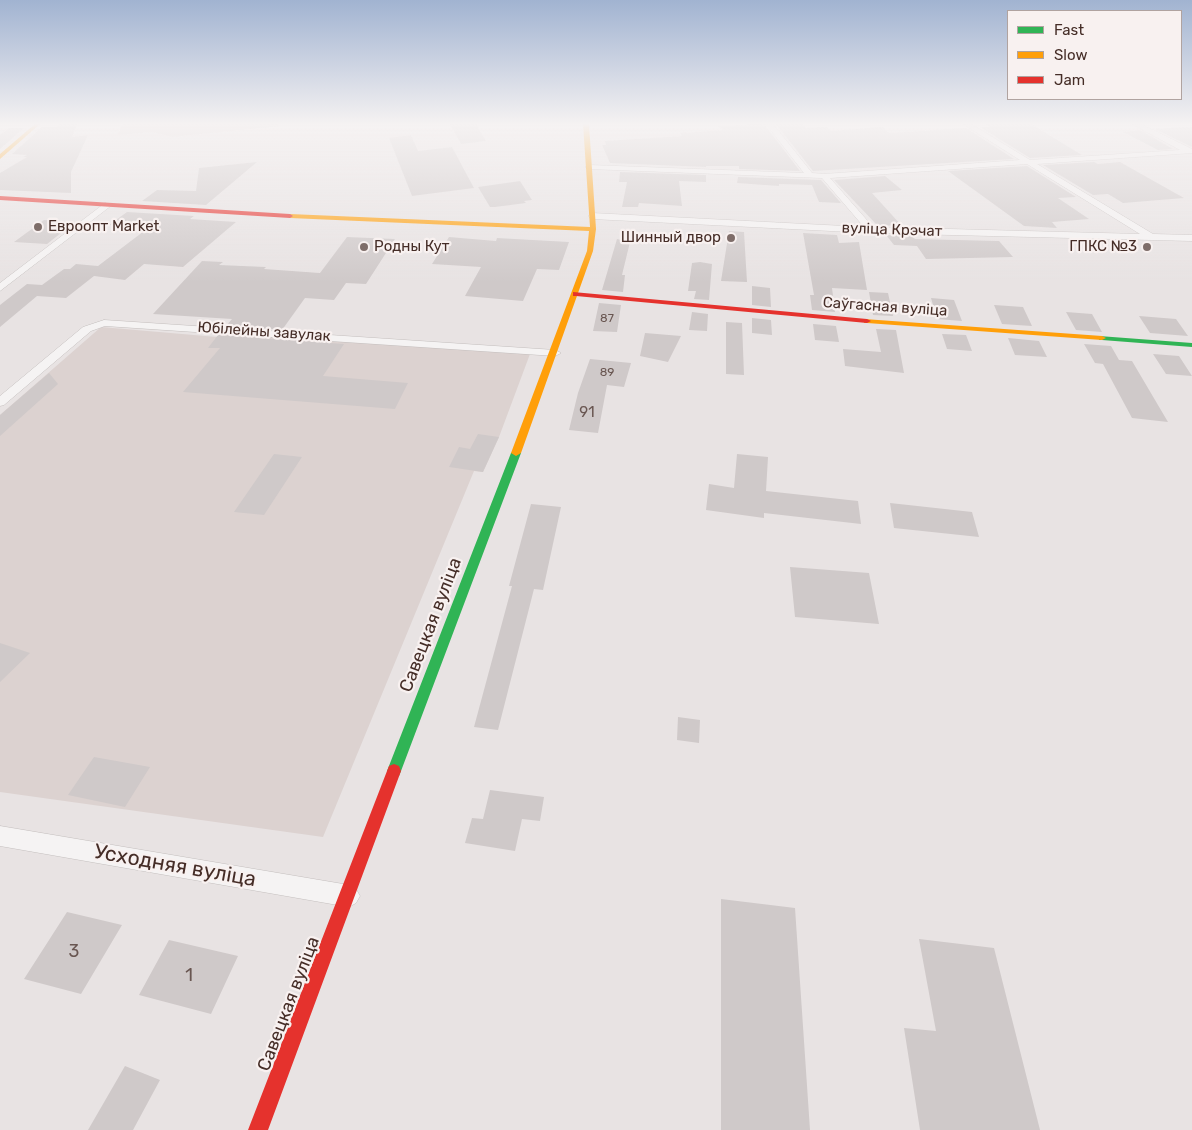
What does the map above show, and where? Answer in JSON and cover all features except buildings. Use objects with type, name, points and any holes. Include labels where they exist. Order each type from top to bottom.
[{"type":"street","name":"Савецкая вуліца","points":[[258,1130],[349,896],[396,766],[576,294],[590,251],[593,229],[590,177]]},
{"type":"street","points":[[825,177],[870,230]]},
{"type":"street","points":[[1052,177],[1151,237]]},
{"type":"street","points":[[0,198],[360,220],[593,229]]},
{"type":"street","points":[[0,288],[108,205]]},
{"type":"street","name":"вуліца Крэчат","points":[[592,216],[870,230],[1192,238]]},
{"type":"street","name":"Саўгасная вуліца","points":[[576,294],[797,316],[1192,345]]},
{"type":"street","name":"Юбілейны завулак","points":[[0,402],[87,329],[104,323],[555,353]]},
{"type":"street","name":"Усходняя вуліца","points":[[0,836],[349,896]]},
{"type":"shaded area","points":[[101,327],[217,337],[221,332],[530,354],[499,437],[483,472],[474,471],[323,837],[0,792],[0,415]]},
{"type":"traffic: fast","points":[[1102,338],[1192,345]]},
{"type":"traffic: fast","points":[[394,771],[516,453]]},
{"type":"traffic: slow","points":[[516,453],[590,251],[593,229],[590,177]]},
{"type":"traffic: slow","points":[[290,216],[593,229]]},
{"type":"traffic: slow","points":[[867,321],[1102,338]]},
{"type":"traffic: jam","points":[[0,198],[290,216]]},
{"type":"traffic: jam","points":[[576,294],[867,321]]},
{"type":"traffic: jam","points":[[258,1130],[394,771]]},
{"type":"place","name":"Евроопт Market","points":[[38,227]]},
{"type":"place","name":"Шинный двор","points":[[731,238]]},
{"type":"place","name":"Родны Кут","points":[[364,247]]},
{"type":"place","name":"ГПКС №3","points":[[1147,247]]}]
